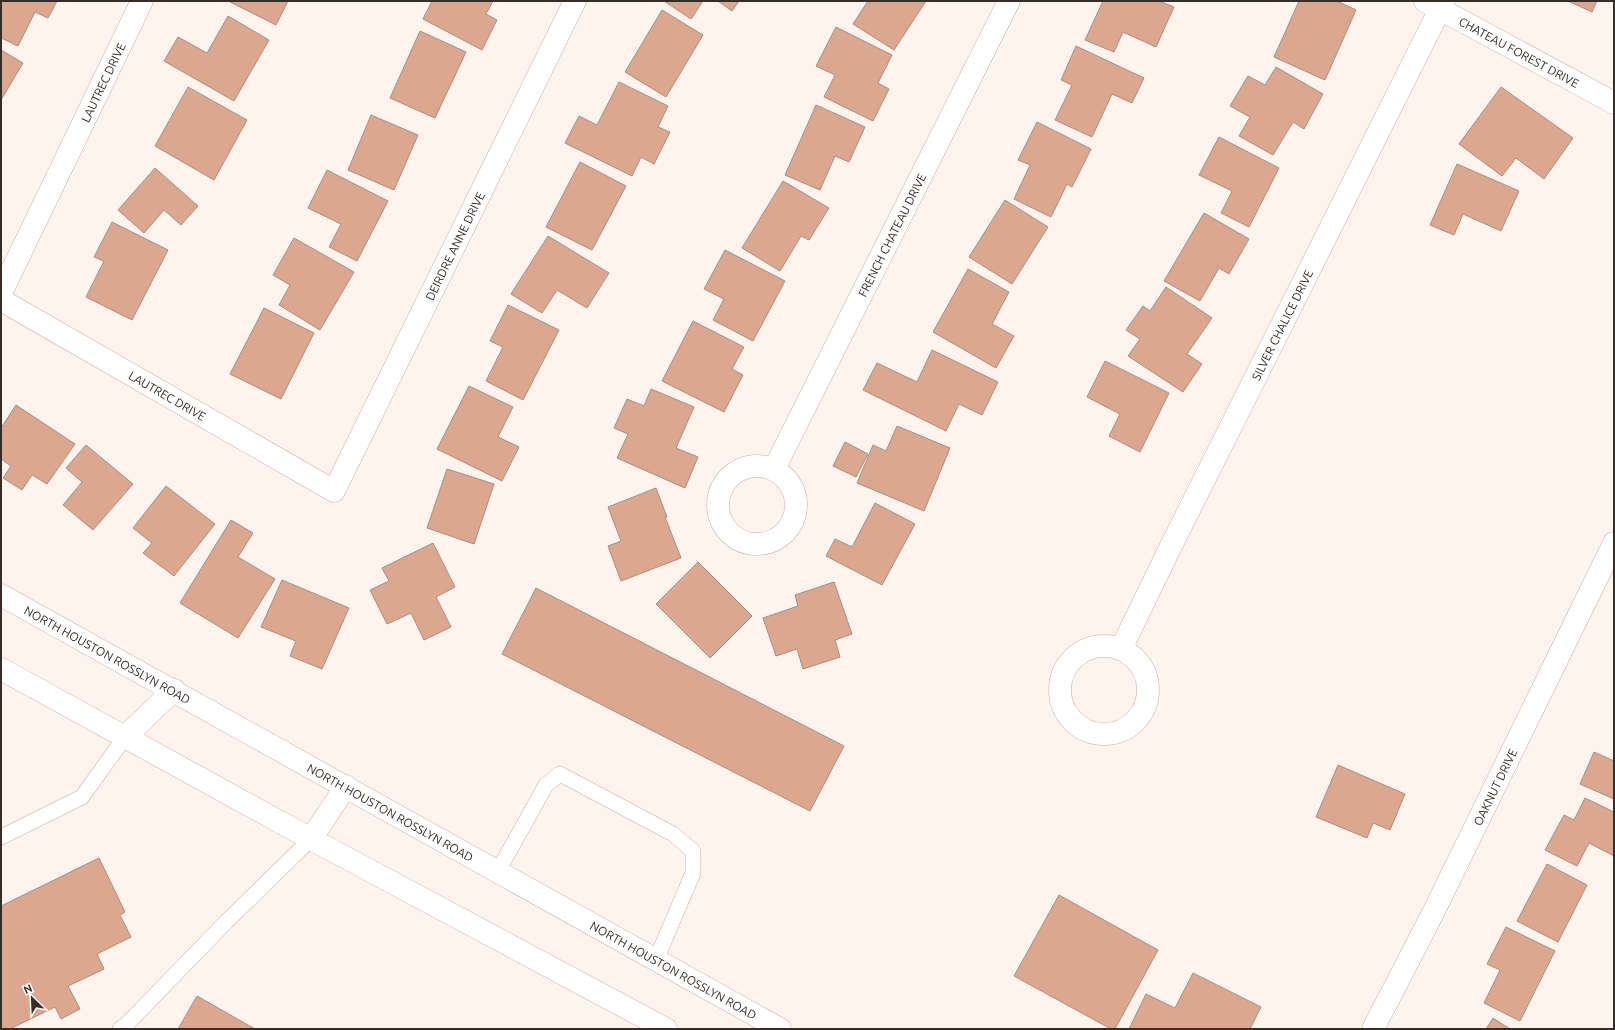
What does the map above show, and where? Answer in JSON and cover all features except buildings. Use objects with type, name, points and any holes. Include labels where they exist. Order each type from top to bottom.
[{"type":"street","name":"LAUTREC DRIVE","points":[[1,293],[142,1]]},
{"type":"street","name":"DEIRDRE ANNE DRIVE","points":[[334,491],[575,1]]},
{"type":"street","name":"FRENCH CHATEAU DRIVE","points":[[774,469],[1009,1]]},
{"type":"street","name":"CHATEAU FOREST DRIVE","points":[[1436,4],[1614,103]]},
{"type":"street","name":"SILVER CHALICE DRIVE","points":[[1121,649],[1436,4]]},
{"type":"street","name":"LAUTREC DRIVE","points":[[1,300],[334,491]]},
{"type":"street","name":"OAKNUT DRIVE","points":[[1373,1029],[1433,913],[1614,543]]},
{"type":"street","name":"NORTH HOUSTON ROSSLYN ROAD","points":[[1,594],[656,960],[749,1022],[780,1029]]},
{"type":"street","points":[[1104,646],[1121,649],[1136,659],[1146,673],[1149,690],[1146,707],[1136,722],[1122,731],[1105,735],[1087,732],[1073,722],[1063,708],[1060,691],[1063,674],[1073,659],[1087,650],[1104,646]]},
{"type":"street","points":[[1,669],[311,839],[666,1029]]},
{"type":"street","points":[[125,737],[174,690]]},
{"type":"street","points":[[311,839],[346,786]]},
{"type":"lane","points":[[1,837],[82,797],[125,737]]},
{"type":"lane","points":[[498,871],[546,785],[560,774],[673,834],[693,851],[693,873],[656,960]]},
{"type":"lane","points":[[120,1029],[127,1024],[226,922],[311,839]]}]
